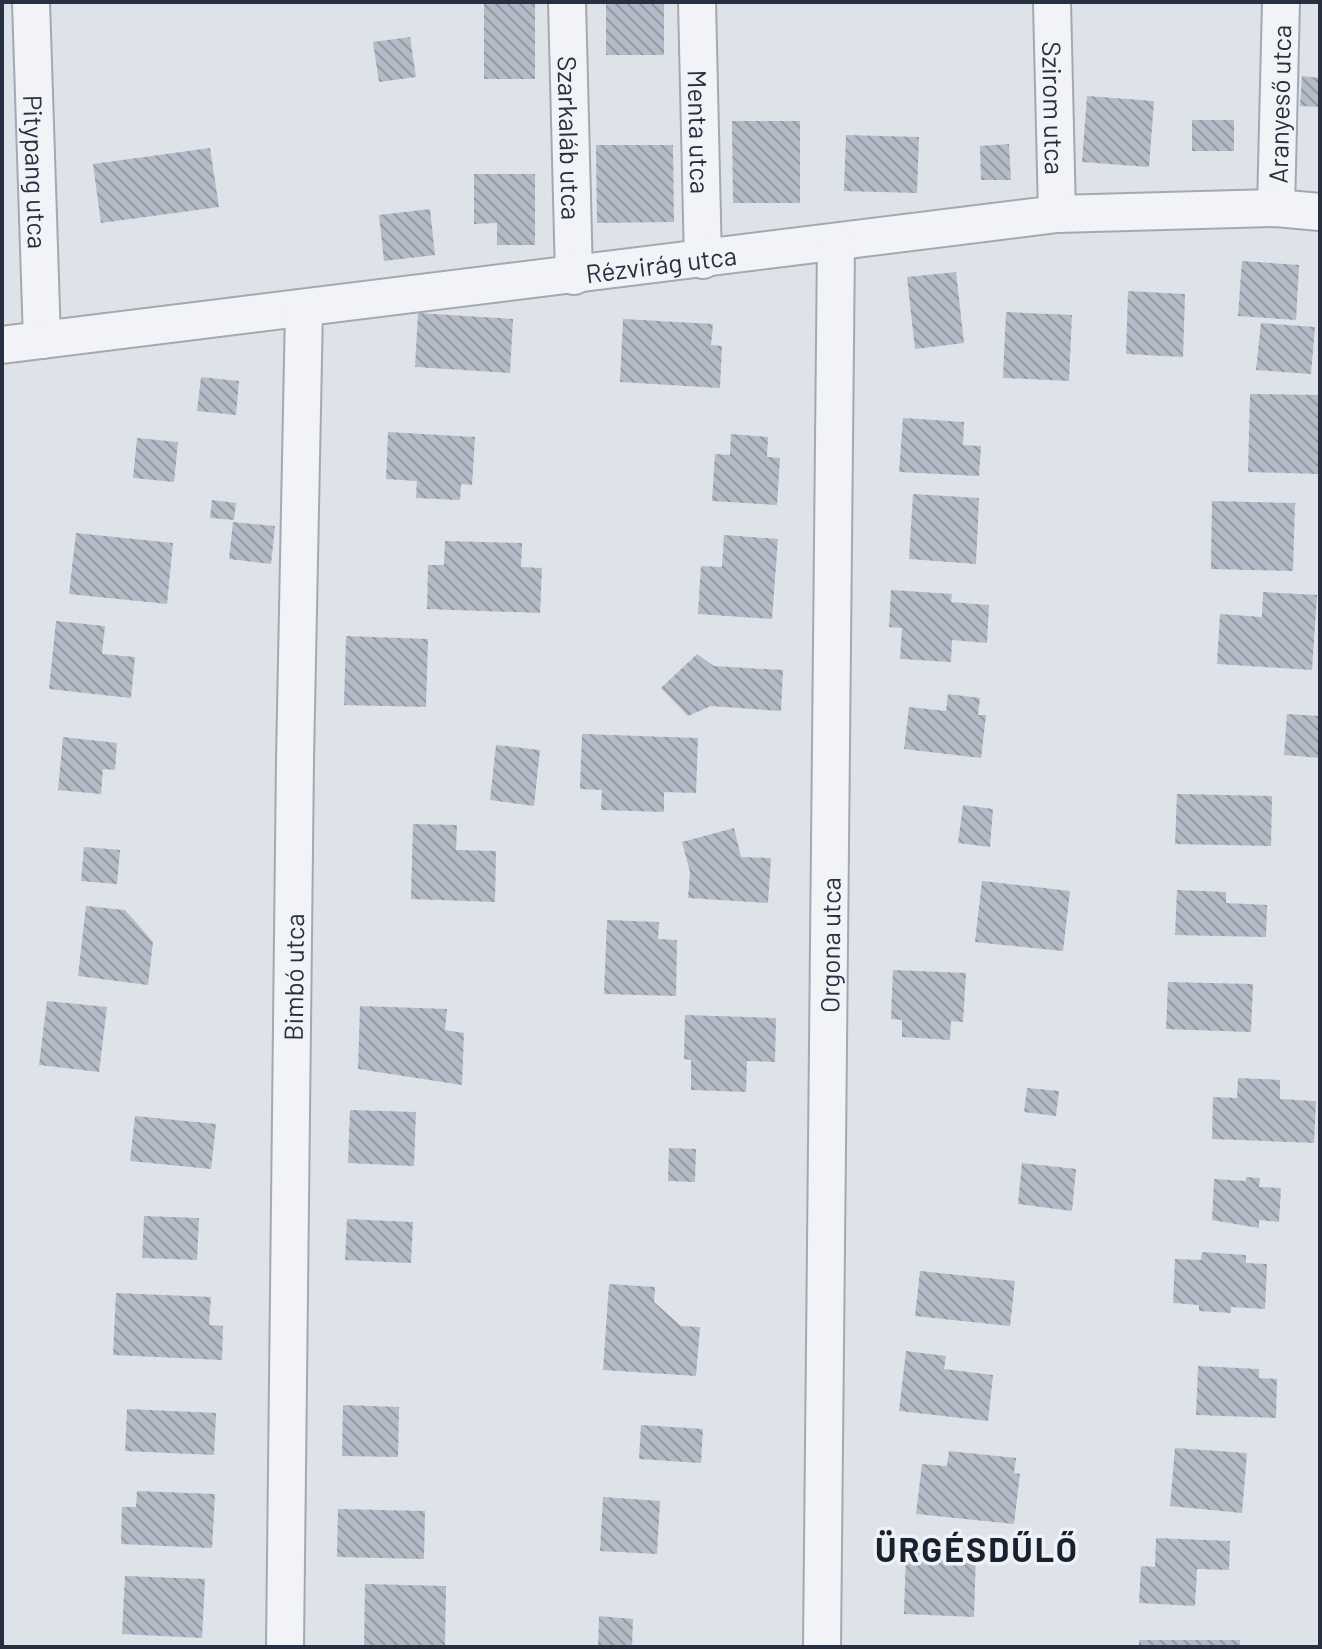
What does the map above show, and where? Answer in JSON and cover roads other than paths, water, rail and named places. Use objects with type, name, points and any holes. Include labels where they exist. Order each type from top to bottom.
[{"type":"street","name":"Pitypang utca","points":[[31,2],[42,340]]},
{"type":"street","name":"Szarkaláb utca","points":[[567,2],[574,276]]},
{"type":"street","name":"Menta utca","points":[[697,2],[703,260]]},
{"type":"street","name":"Szirom utca","points":[[1052,2],[1057,214]]},
{"type":"street","name":"Aranyeső utca","points":[[1276,208],[1281,2]]},
{"type":"street","name":"Rézvirág utca","points":[[2,345],[1057,214],[1276,208],[1320,212]]},
{"type":"street","name":"Orgona utca","points":[[822,1647],[836,243]]},
{"type":"street","name":"Bimbó utca","points":[[285,1647],[295,744],[304,309]]},
{"type":"district","name":"ÜRGÉSDŰLŐ","points":[[977,1548]]}]
